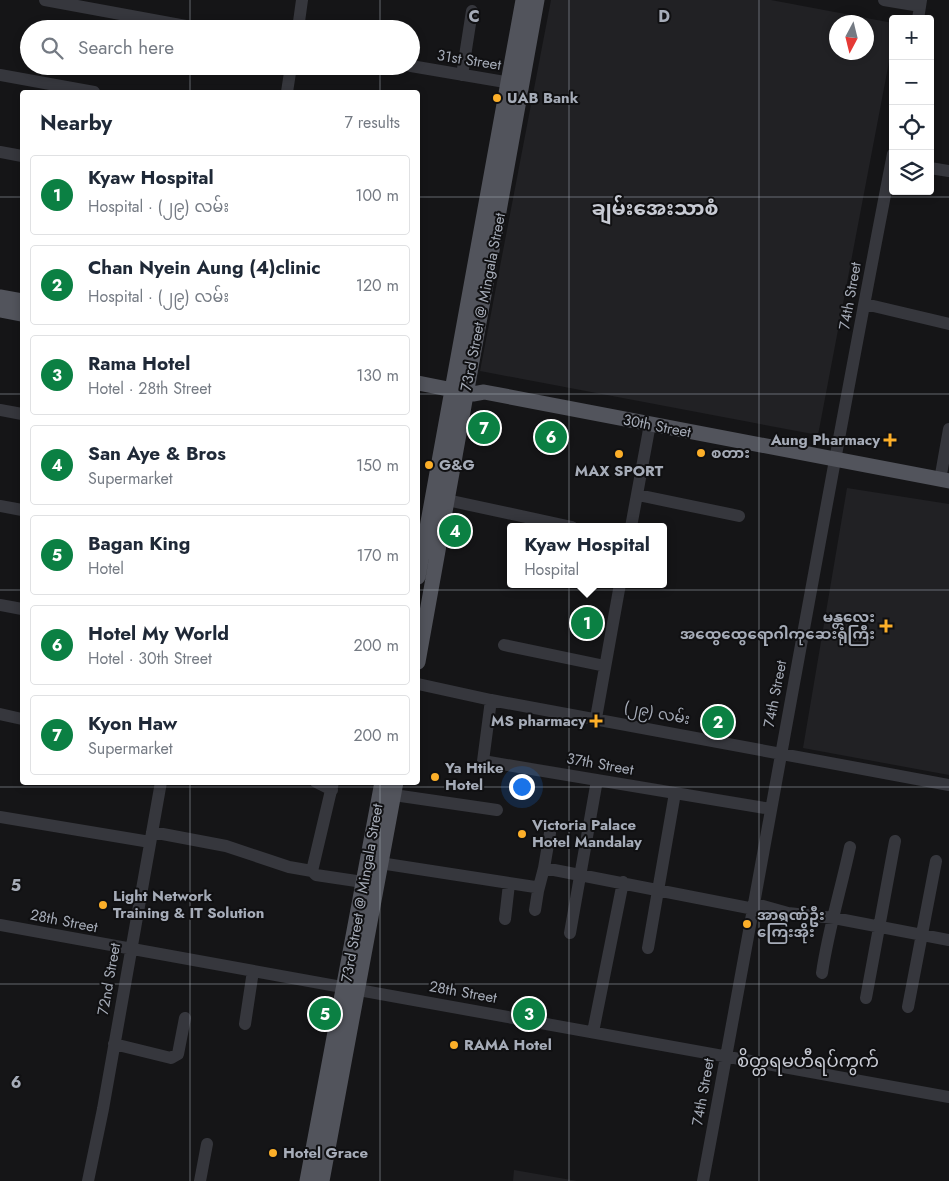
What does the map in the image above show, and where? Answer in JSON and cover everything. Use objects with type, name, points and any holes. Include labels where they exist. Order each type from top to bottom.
[{"type":"main road","name":"73rd Street @ Mingala Street","points":[[420,568],[459,387],[491,265],[515,83],[523,0]]},
{"type":"main road","name":"73rd Street @ Mingala Street","points":[[515,83],[537,0]]},
{"type":"main road","points":[[0,297],[20,301]]},
{"type":"main road","points":[[0,310],[20,314]]},
{"type":"main road","name":"30th Street","points":[[420,375],[459,387]]},
{"type":"main road","name":"30th Street","points":[[420,383],[459,387],[945,481]]},
{"type":"main road","name":"73rd Street @ Mingala Street","points":[[420,651],[447,500],[459,387]]},
{"type":"main road","name":"73rd Street @ Mingala Street","points":[[322,1181],[352,989],[363,882],[381,785]]},
{"type":"main road","name":"73rd Street @ Mingala Street","points":[[307,1181],[352,989],[395,789]]},
{"type":"street","points":[[45,0],[153,20]]},
{"type":"street","points":[[299,20],[302,0]]},
{"type":"street","points":[[884,0],[921,3]]},
{"type":"street","points":[[462,75],[472,11]]},
{"type":"street","name":"31st Street","points":[[420,68],[515,83]]},
{"type":"street","points":[[0,75],[83,90]]},
{"type":"street","points":[[287,90],[290,75]]},
{"type":"street","points":[[0,152],[20,156]]},
{"type":"street","points":[[934,169],[949,171]]},
{"type":"street","name":"74th Street","points":[[703,1181],[755,906],[780,753],[889,174]]},
{"type":"street","points":[[865,304],[949,324]]},
{"type":"street","points":[[0,410],[20,414]]},
{"type":"street","points":[[632,523],[650,424]]},
{"type":"street","points":[[945,481],[949,429]]},
{"type":"street","points":[[638,495],[739,516]]},
{"type":"street","points":[[447,500],[553,523]]},
{"type":"street","points":[[0,506],[20,510]]},
{"type":"street","points":[[596,718],[619,588]]},
{"type":"street","points":[[0,605],[20,610]]},
{"type":"street","points":[[504,645],[605,666]]},
{"type":"street","name":"(၂၉) လမ်း","points":[[420,684],[491,700],[949,785]]},
{"type":"street","name":"37th Street","points":[[491,700],[483,761],[771,809]]},
{"type":"street","points":[[0,714],[20,719]]},
{"type":"street","points":[[570,933],[597,780]]},
{"type":"street","name":"72nd Street","points":[[88,1181],[160,785]]},
{"type":"street","points":[[312,871],[332,786]]},
{"type":"street","points":[[395,789],[497,810]]},
{"type":"street","points":[[648,948],[675,793]]},
{"type":"street","points":[[0,817],[226,846],[289,867],[312,871],[316,875],[363,882]]},
{"type":"street","points":[[535,910],[550,833]]},
{"type":"street","points":[[866,998],[895,841]]},
{"type":"street","points":[[822,973],[826,944],[834,918],[850,847]]},
{"type":"street","points":[[908,1007],[936,861]]},
{"type":"street","points":[[380,863],[509,884],[529,885],[535,887],[538,891]]},
{"type":"street","points":[[544,868],[624,882],[658,892],[755,906],[788,913],[834,918],[949,940]]},
{"type":"street","points":[[594,1032],[624,882]]},
{"type":"street","points":[[505,919],[509,884]]},
{"type":"street","name":"28th Street","points":[[0,925],[949,1097]]},
{"type":"street","points":[[245,1024],[253,972]]},
{"type":"street","points":[[114,1044],[171,1058],[178,1054],[181,1046],[184,1018]]},
{"type":"street","points":[[200,1181],[207,1144]]},
{"type":"shaded area","points":[[551,0],[771,0],[851,15],[829,15],[829,60],[874,60],[874,19],[889,22],[889,62],[818,435],[480,371]]},
{"type":"shaded area","name":"မန္တလေး အထွေထွေရောဂါကုဆေးရုံကြီး","points":[[847,488],[949,504],[949,775],[803,748]]},
{"type":"shaded area","points":[[514,1170],[577,1181],[513,1181]]},
{"type":"place","name":"UAB Bank","points":[[497,98]]},
{"type":"place","name":"Kyon Haw","points":[[484,428]]},
{"type":"place","name":"Hotel My World","points":[[551,437]]},
{"type":"place","name":"Aung Pharmacy","points":[[890,440]]},
{"type":"place","name":"စတား","points":[[701,453]]},
{"type":"place","name":"MAX SPORT","points":[[619,454]]},
{"type":"place","name":"G&G","points":[[429,465]]},
{"type":"place","name":"San Aye & Bros","points":[[455,531]]},
{"type":"place","name":"Kyaw Hospital","points":[[587,623]]},
{"type":"place","name":"မန္တလေး အထွေထွေရောဂါကုဆေးရုံကြီး","points":[[886,626]]},
{"type":"place","name":"MS pharmacy","points":[[596,721]]},
{"type":"place","name":"Chan Nyein Aung (4)clinic","points":[[718,722]]},
{"type":"place","name":"Ya Htike Hotel","points":[[435,777]]},
{"type":"place","name":"Victoria Palace Hotel Mandalay","points":[[522,834]]},
{"type":"place","name":"Light Network Training & IT Solution","points":[[103,905]]},
{"type":"place","name":"အာရုဏ်ဦး ကြေးအိုး","points":[[747,924]]},
{"type":"place","name":"Bagan King","points":[[325,1014]]},
{"type":"place","name":"Rama Hotel","points":[[529,1014]]},
{"type":"place","name":"RAMA Hotel","points":[[454,1045]]},
{"type":"place","name":"Hotel Grace","points":[[273,1153]]},
{"type":"district","name":"ချမ်းအေးသာစံ","points":[[655,208]]},
{"type":"district","name":"စိတ္တရမဟီရပ်ကွက်","points":[[808,1061]]}]
